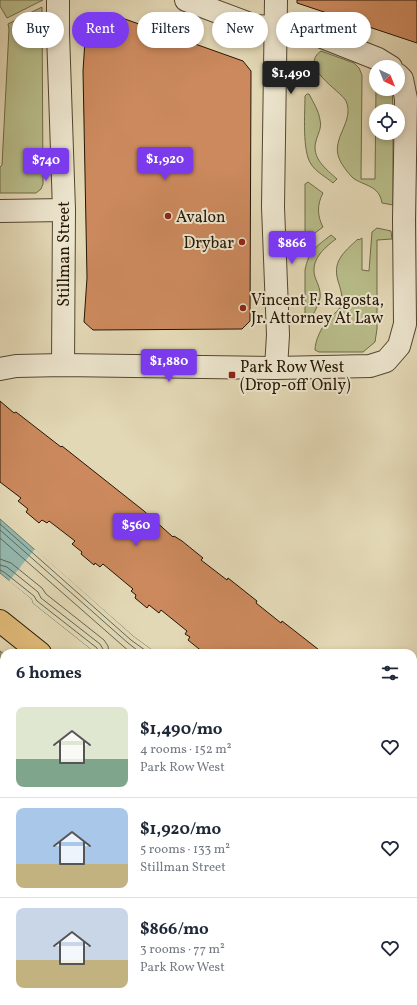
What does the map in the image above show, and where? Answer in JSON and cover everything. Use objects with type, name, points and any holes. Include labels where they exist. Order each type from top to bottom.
[{"type":"main road","points":[[0,621],[35,649]]},
{"type":"street","name":"Stillman Street","points":[[58,0],[64,210],[63,365]]},
{"type":"street","points":[[186,0],[255,26],[275,28],[291,27],[302,29],[373,56],[380,60]]},
{"type":"street","points":[[276,0],[273,207],[278,335],[276,368]]},
{"type":"street","points":[[0,369],[16,366],[63,365],[276,368],[370,366],[386,361],[399,346],[405,324],[405,94]]},
{"type":"street","points":[[0,211],[64,210]]},
{"type":"green space","points":[[0,0],[43,0],[19,12],[12,12],[12,16],[7,18],[0,6]]},
{"type":"green space","points":[[42,7],[42,12],[32,12]]},
{"type":"green space","points":[[12,22],[12,48],[42,48],[43,184],[41,189],[36,193],[0,193],[0,167],[2,165],[9,29],[8,24]]},
{"type":"green space","points":[[321,51],[354,63],[359,68],[362,75],[361,179],[375,179],[375,140],[393,140],[393,205],[382,203],[378,193],[374,189],[353,178],[340,160],[337,151],[338,143],[348,116],[348,108],[346,101],[342,96],[317,71],[314,64],[315,57]]},
{"type":"green space","points":[[309,94],[316,107],[320,123],[315,147],[316,153],[320,163],[337,179],[333,183],[316,170],[308,158],[305,141],[305,96]]},
{"type":"green space","points":[[376,96],[392,96],[393,104],[376,104]]},
{"type":"green space","points":[[308,182],[323,193],[318,210],[323,227],[308,238],[305,236],[305,184]]},
{"type":"green space","points":[[377,228],[391,231],[392,239],[377,240],[377,329],[375,342],[363,352],[319,352],[315,350],[319,335],[325,324],[341,305],[342,294],[336,270],[340,258],[358,239],[359,240],[362,238],[362,270],[369,271],[372,232]]},
{"type":"green space","points":[[331,235],[336,239],[323,250],[314,265],[315,277],[320,290],[320,298],[308,324],[306,324],[305,270],[311,253]]},
{"type":"water","points":[[0,519],[134,637],[150,649],[91,649],[33,603],[32,599],[0,573]]},
{"type":"pier","points":[[35,549],[134,637],[150,649],[91,649],[33,603],[32,599],[9,581]]},
{"type":"building","points":[[297,0],[417,0],[417,43],[371,28],[371,12],[324,12],[297,3]]},
{"type":"building","name":"Avalon","points":[[129,20],[137,23],[137,48],[204,47],[243,61],[251,71],[250,321],[242,329],[93,330],[84,322],[87,278],[83,71],[84,48],[129,48]]},
{"type":"building","points":[[0,401],[14,413],[16,412],[61,447],[62,446],[144,511],[173,537],[174,536],[182,541],[203,558],[201,560],[227,580],[228,578],[257,601],[256,603],[281,623],[282,621],[318,649],[199,649],[188,640],[190,637],[185,634],[187,631],[161,610],[159,613],[149,605],[147,608],[135,598],[136,595],[131,591],[133,589],[103,564],[100,567],[95,563],[94,565],[81,554],[82,552],[72,544],[75,541],[49,521],[47,523],[42,520],[39,523],[26,512],[28,509],[18,501],[21,498],[0,482]]},
{"type":"place","name":"Avalon","points":[[168,216]]},
{"type":"place","name":"Drybar","points":[[242,242]]},
{"type":"place","name":"Vincent F. Ragosta, Jr. Attorney At Law","points":[[243,308]]},
{"type":"place","name":"Park Row West (Drop-off Only)","points":[[232,375]]}]
